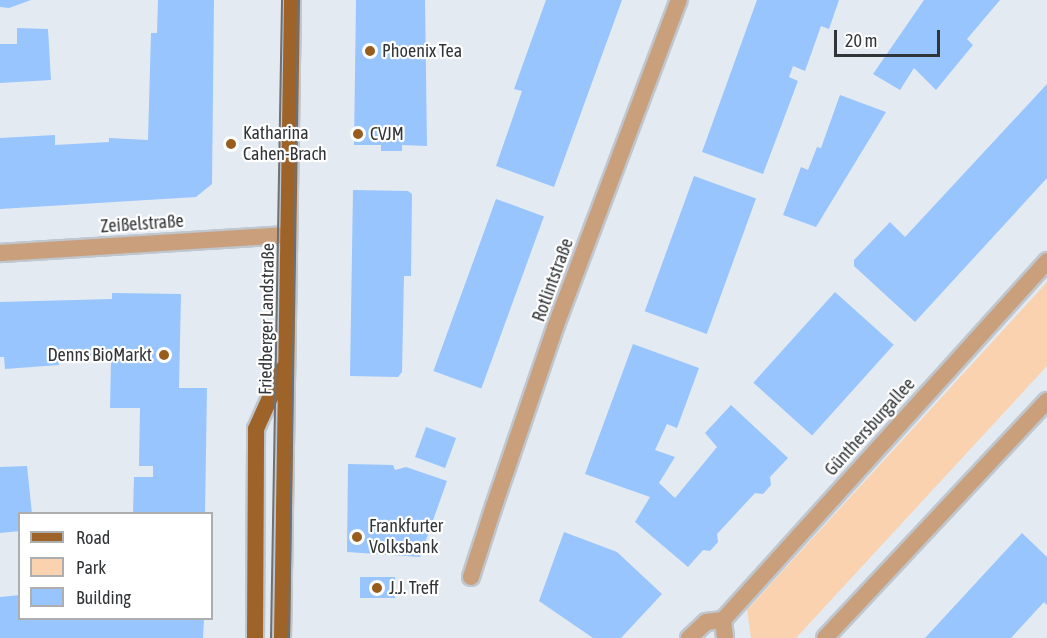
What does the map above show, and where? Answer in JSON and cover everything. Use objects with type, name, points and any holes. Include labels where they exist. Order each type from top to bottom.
[{"type":"main road","name":"Friedberger Landstraße","points":[[282,638],[292,0]]},
{"type":"main road","points":[[255,638],[256,429],[286,362]]},
{"type":"street","name":"Rotlintstraße","points":[[471,577],[556,325],[679,0]]},
{"type":"street","name":"Zeißelstraße","points":[[0,253],[287,235]]},
{"type":"street","name":"Günthersburgallee","points":[[689,638],[706,622],[723,620],[1047,261]]},
{"type":"street","points":[[825,638],[1047,400]]},
{"type":"street","points":[[723,620],[725,638]]},
{"type":"green space","points":[[1047,282],[1047,366],[796,638],[751,638],[747,610]]},
{"type":"building","points":[[0,0],[31,0],[9,8],[0,7]]},
{"type":"building","points":[[158,0],[214,0],[212,184],[196,197],[0,209],[0,138],[55,135],[55,145],[109,142],[109,138],[148,140],[151,33],[157,33]]},
{"type":"building","points":[[356,0],[425,0],[427,146],[402,145],[402,151],[381,151],[381,145],[354,145]]},
{"type":"building","points":[[546,0],[622,0],[554,187],[496,166],[522,91],[514,89]]},
{"type":"building","points":[[757,0],[839,0],[829,29],[821,26],[805,71],[793,66],[789,77],[798,81],[763,174],[702,152]]},
{"type":"building","points":[[924,0],[1000,0],[967,39],[973,45],[936,90],[914,68],[900,90],[873,74]]},
{"type":"building","points":[[17,28],[48,29],[51,80],[0,83],[0,44],[17,44]]},
{"type":"building","points":[[1047,84],[1047,178],[915,322],[854,266],[854,260],[890,222],[905,237]]},
{"type":"building","points":[[840,95],[886,112],[816,227],[783,215],[801,167],[808,170],[817,147],[821,148]]},
{"type":"building","points":[[694,176],[756,199],[707,334],[645,311]]},
{"type":"building","points":[[353,190],[408,191],[412,194],[411,276],[404,276],[402,372],[398,377],[350,376]]},
{"type":"building","points":[[496,199],[544,216],[481,388],[433,371]]},
{"type":"building","points":[[835,292],[894,345],[812,436],[753,383]]},
{"type":"building","points":[[112,293],[181,294],[179,388],[207,388],[205,512],[133,512],[134,477],[153,477],[153,466],[139,466],[140,408],[110,408],[111,361],[58,360],[59,365],[5,369],[4,357],[0,357],[0,302],[112,299]]},
{"type":"building","points":[[633,344],[699,368],[677,428],[667,424],[655,450],[675,457],[659,483],[675,498],[717,447],[705,433],[731,405],[788,458],[770,477],[771,485],[763,494],[755,493],[717,534],[718,542],[710,551],[703,550],[688,567],[635,522],[650,497],[585,474]]},
{"type":"building","points":[[426,427],[456,438],[445,468],[415,457]]},
{"type":"building","points":[[348,464],[393,465],[395,470],[406,467],[447,481],[420,557],[347,552]]},
{"type":"building","points":[[27,466],[32,512],[18,512],[18,531],[0,533],[0,467]]},
{"type":"building","points":[[564,532],[617,552],[662,594],[621,638],[593,638],[539,601]]},
{"type":"building","points":[[1022,533],[1047,557],[1047,605],[1044,602],[1011,638],[925,638]]},
{"type":"building","name":"J.J. Treff","points":[[360,577],[395,577],[395,598],[360,598]]},
{"type":"building","points":[[18,595],[18,620],[204,620],[203,638],[0,638],[0,597]]},
{"type":"tram line","points":[[271,638],[282,0]]},
{"type":"tram line","points":[[289,638],[298,0]]},
{"type":"place","name":"Phoenix Tea","points":[[370,51]]},
{"type":"place","name":"CVJM","points":[[358,134]]},
{"type":"place","name":"Katharina Cahen-Brach","points":[[231,144]]},
{"type":"place","name":"Denns BioMarkt","points":[[164,355]]},
{"type":"place","name":"Frankfurter Volksbank","points":[[357,537]]},
{"type":"place","name":"J.J. Treff","points":[[377,588]]}]
